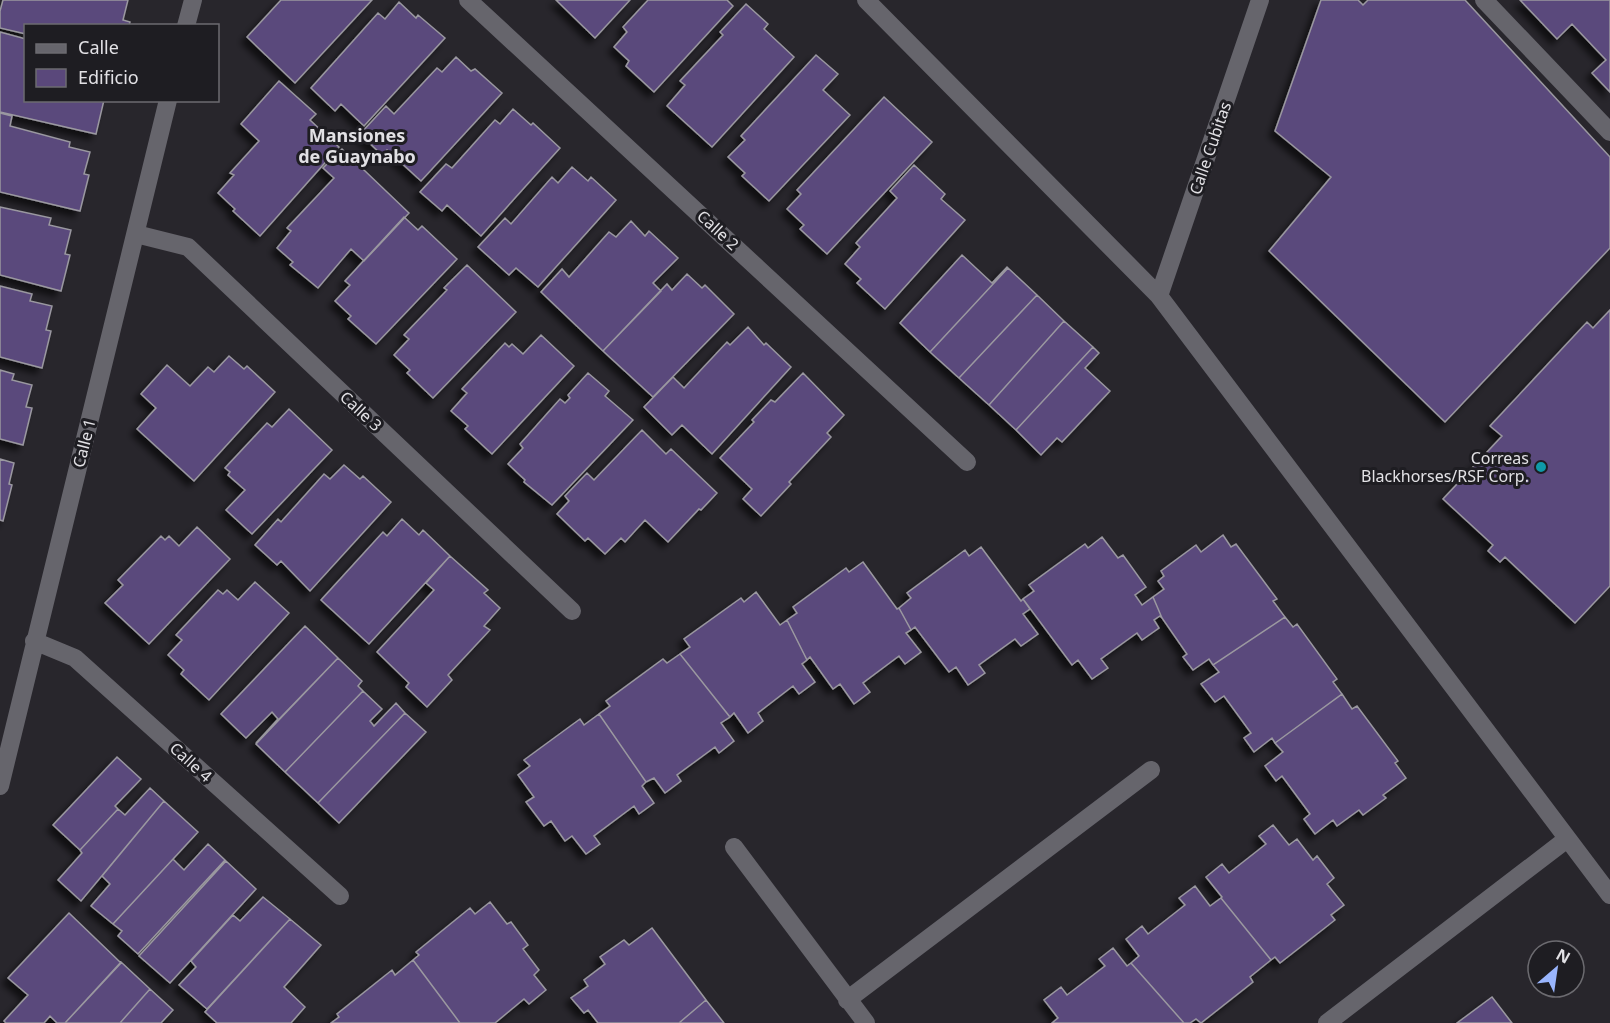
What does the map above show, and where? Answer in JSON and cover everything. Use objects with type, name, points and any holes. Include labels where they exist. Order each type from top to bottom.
[{"type":"street","points":[[187,24],[193,0]]},
{"type":"street","name":"Calle 2","points":[[468,0],[967,462]]},
{"type":"street","points":[[866,0],[1160,296],[1610,895]]},
{"type":"street","name":"Calle Cubitas","points":[[1160,296],[1260,0]]},
{"type":"street","points":[[1484,0],[1610,132]]},
{"type":"street","name":"Calle 1","points":[[0,786],[168,102]]},
{"type":"street","name":"Calle 3","points":[[136,234],[188,247],[572,611]]},
{"type":"street","name":"Calle 4","points":[[34,641],[75,658],[340,896]]},
{"type":"street","points":[[847,1000],[1150,770]]},
{"type":"street","points":[[1327,1023],[1567,838]]},
{"type":"street","points":[[734,847],[866,1023]]},
{"type":"building","points":[[3,0],[128,0],[123,20],[130,22],[130,24],[24,24],[24,34],[0,28],[0,11]]},
{"type":"building","points":[[281,0],[372,0],[295,83],[247,37]]},
{"type":"building","points":[[556,0],[630,0],[595,38]]},
{"type":"building","points":[[648,0],[727,0],[733,6],[654,92],[626,66],[629,61],[614,47],[627,32],[623,27]]},
{"type":"building","points":[[1321,0],[1358,0],[1363,5],[1368,0],[1465,0],[1610,157],[1610,248],[1445,422],[1269,251],[1331,177],[1275,131]]},
{"type":"building","points":[[1520,0],[1610,0],[1610,92],[1592,73],[1606,60],[1572,24],[1557,39]]},
{"type":"building","points":[[399,2],[416,18],[418,15],[445,38],[364,126],[341,104],[335,111],[311,88],[378,13],[385,19]]},
{"type":"building","points":[[746,4],[768,24],[764,29],[794,57],[712,147],[667,106],[685,85],[680,81],[723,35],[720,32]]},
{"type":"building","points":[[0,32],[24,38],[24,102],[104,102],[96,134],[0,112]]},
{"type":"building","points":[[816,55],[838,74],[823,90],[850,115],[769,201],[742,176],[745,173],[728,157],[745,140],[741,136]]},
{"type":"building","points":[[456,57],[471,71],[475,69],[502,93],[421,181],[387,150],[383,156],[360,134],[386,106],[394,114],[437,68],[442,72]]},
{"type":"building","points":[[279,81],[316,114],[310,120],[339,147],[260,236],[233,211],[235,209],[218,193],[234,175],[230,173],[259,141],[241,124]]},
{"type":"building","points":[[884,97],[932,142],[827,254],[800,229],[804,225],[787,209],[801,194],[797,190]]},
{"type":"building","points":[[513,109],[531,125],[533,123],[560,148],[481,236],[447,205],[442,211],[420,192],[446,164],[452,168],[495,120],[500,124]]},
{"type":"building","points":[[0,113],[12,116],[10,126],[70,142],[69,147],[90,152],[84,174],[89,175],[80,211],[0,192]]},
{"type":"building","points":[[342,149],[409,213],[364,261],[351,249],[318,288],[290,265],[293,262],[277,248],[291,231],[287,228],[334,178],[323,168]]},
{"type":"building","points":[[914,165],[945,194],[941,199],[965,220],[885,309],[857,283],[861,279],[845,264],[860,247],[856,243],[897,198],[890,191]]},
{"type":"building","points":[[572,167],[588,181],[591,177],[616,200],[538,287],[516,268],[509,275],[478,247],[505,218],[511,224],[552,177],[558,183]]},
{"type":"building","points":[[0,207],[51,218],[49,225],[71,230],[65,254],[70,255],[61,291],[0,275]]},
{"type":"building","points":[[404,217],[418,230],[422,226],[457,259],[376,344],[348,319],[351,316],[335,301],[350,285],[345,281]]},
{"type":"building","points":[[631,221],[645,236],[649,231],[678,258],[653,283],[661,291],[603,351],[541,292],[562,269],[569,277],[609,232],[616,237]]},
{"type":"building","points":[[962,255],[992,283],[1008,268],[930,352],[900,323]]},
{"type":"building","points":[[467,265],[516,312],[433,398],[407,373],[410,370],[394,355],[409,339],[404,335],[447,290],[444,288]]},
{"type":"building","points":[[1008,268],[1037,295],[959,378],[930,352]]},
{"type":"building","points":[[687,274],[702,288],[705,285],[734,314],[653,397],[603,351],[667,284],[672,290]]},
{"type":"building","points":[[0,286],[32,294],[30,301],[52,306],[46,330],[51,331],[42,368],[0,357]]},
{"type":"building","points":[[1037,295],[1064,321],[989,405],[959,378]]},
{"type":"building","name":"Correas Blackhorses/RSF Corp.","points":[[1610,310],[1610,586],[1575,623],[1505,557],[1500,562],[1488,551],[1493,545],[1443,499],[1502,436],[1490,426],[1587,322],[1593,328]]},
{"type":"building","points":[[1064,321],[1093,347],[1016,430],[989,405]]},
{"type":"building","points":[[748,327],[764,345],[766,343],[791,367],[712,454],[682,425],[672,435],[644,407],[673,377],[684,388],[727,342],[730,345]]},
{"type":"building","points":[[541,335],[574,366],[492,454],[465,429],[468,426],[451,411],[467,393],[462,389],[505,343],[509,347],[512,344],[523,354]]},
{"type":"building","points":[[1093,347],[1099,353],[1085,368],[1110,391],[1062,442],[1057,438],[1041,455],[1016,430]]},
{"type":"building","points":[[229,356],[244,369],[247,366],[275,392],[194,481],[137,429],[156,408],[141,394],[167,365],[190,386],[208,367],[214,372]]},
{"type":"building","points":[[0,370],[14,374],[12,380],[32,385],[26,407],[32,408],[23,445],[0,439]]},
{"type":"building","points":[[588,373],[609,391],[605,396],[633,420],[552,505],[524,482],[525,480],[508,464],[523,448],[520,444],[560,399],[565,403],[570,398],[568,395]]},
{"type":"building","points":[[803,373],[844,415],[827,433],[831,437],[761,516],[743,499],[752,489],[720,458],[771,400],[775,402]]},
{"type":"building","points":[[289,409],[332,450],[252,534],[226,510],[245,490],[228,475],[230,472],[225,468],[267,423],[272,427]]},
{"type":"building","points":[[642,430],[666,454],[671,449],[717,493],[668,542],[645,520],[625,542],[621,538],[605,554],[588,538],[585,541],[557,514],[569,501],[565,496],[587,473],[594,480]]},
{"type":"building","points":[[0,459],[14,463],[9,484],[12,485],[3,521],[0,520]]},
{"type":"building","points":[[344,465],[360,479],[363,476],[391,502],[310,591],[281,561],[277,565],[255,545],[278,519],[281,522],[324,474],[330,479]]},
{"type":"building","points":[[402,519],[419,535],[423,530],[450,556],[369,644],[321,600],[383,532],[387,536]]},
{"type":"building","points":[[197,527],[230,559],[149,644],[105,603],[123,585],[118,580],[161,536],[165,540],[169,536],[179,546]]},
{"type":"building","points":[[1223,535],[1231,547],[1236,544],[1277,599],[1273,601],[1285,617],[1213,665],[1209,659],[1193,670],[1183,657],[1187,654],[1162,618],[1153,597],[1164,589],[1158,581],[1164,576],[1161,571],[1196,545],[1201,552]]},
{"type":"building","points":[[1102,537],[1118,558],[1123,555],[1146,587],[1135,595],[1142,605],[1153,597],[1162,618],[1160,616],[1154,620],[1159,628],[1142,640],[1137,633],[1101,659],[1108,668],[1092,679],[1078,660],[1072,665],[1023,599],[1034,591],[1029,585],[1085,544],[1088,548]]},
{"type":"building","points":[[981,547],[1021,601],[1023,599],[1030,609],[1023,614],[1038,634],[1021,646],[1015,639],[979,665],[985,673],[968,685],[956,667],[949,672],[915,627],[911,630],[899,608],[911,598],[907,593],[965,550],[969,556]]},
{"type":"building","points":[[450,556],[488,590],[484,593],[500,608],[484,626],[490,630],[448,675],[452,680],[427,707],[406,687],[409,683],[377,652],[434,590],[426,583]]},
{"type":"building","points":[[863,562],[897,609],[899,608],[911,630],[906,633],[921,652],[905,664],[899,656],[863,683],[870,692],[854,704],[840,684],[833,689],[810,657],[807,660],[787,620],[797,613],[793,607],[846,568],[849,572]]},
{"type":"building","points":[[255,582],[289,613],[209,700],[181,674],[184,670],[168,655],[182,640],[176,635],[218,590],[223,594],[227,590],[238,600]]},
{"type":"building","points":[[756,592],[780,625],[787,620],[807,660],[802,664],[815,682],[799,694],[793,686],[758,713],[763,721],[748,733],[734,713],[730,717],[680,654],[690,647],[684,639],[741,598],[744,602]]},
{"type":"building","points":[[1285,617],[1293,627],[1297,624],[1337,679],[1333,682],[1342,694],[1275,743],[1272,738],[1254,752],[1244,738],[1251,733],[1224,696],[1215,702],[1201,684],[1219,672],[1213,665]]},
{"type":"building","points":[[305,626],[338,658],[256,743],[278,719],[272,712],[246,738],[221,714]]},
{"type":"building","points":[[680,654],[730,717],[721,723],[734,741],[719,753],[715,747],[677,775],[681,781],[665,793],[654,778],[646,782],[599,714],[610,706],[606,701],[663,659],[667,663]]},
{"type":"building","points":[[338,658],[362,681],[358,686],[363,691],[285,772],[256,744]]},
{"type":"building","points":[[363,691],[382,709],[370,721],[374,726],[396,703],[405,713],[318,803],[285,772]]},
{"type":"building","points":[[1342,694],[1352,709],[1357,706],[1398,761],[1395,763],[1406,778],[1383,795],[1386,798],[1363,815],[1359,810],[1337,826],[1333,820],[1315,834],[1304,819],[1310,814],[1282,776],[1276,781],[1265,766],[1283,752],[1275,743]]},
{"type":"building","points":[[405,713],[426,732],[339,823],[318,803]]},
{"type":"building","points":[[599,714],[646,782],[642,786],[654,803],[639,814],[634,806],[594,836],[600,844],[586,854],[572,836],[565,841],[551,821],[544,826],[526,802],[534,797],[518,775],[530,766],[524,760],[580,719],[584,725]]},
{"type":"building","points":[[117,757],[141,779],[115,806],[118,809],[80,850],[53,825]]},
{"type":"building","points":[[150,788],[164,801],[81,901],[58,880],[82,853],[80,850],[118,809],[125,815]]},
{"type":"building","points":[[164,801],[198,832],[113,924],[91,906],[110,884],[102,876]]},
{"type":"building","points":[[1273,825],[1289,845],[1297,839],[1313,860],[1317,856],[1334,878],[1327,884],[1344,905],[1331,915],[1335,920],[1280,963],[1275,957],[1271,960],[1206,877],[1222,864],[1229,873],[1266,844],[1259,836]]},
{"type":"building","points":[[208,844],[225,860],[138,954],[118,936],[122,931],[113,924],[173,859],[184,870]]},
{"type":"building","points":[[226,861],[256,889],[170,983],[139,956]]},
{"type":"building","points":[[1195,886],[1210,906],[1221,898],[1271,960],[1250,977],[1253,982],[1201,1023],[1196,1019],[1190,1023],[1184,1023],[1131,963],[1139,956],[1126,939],[1142,926],[1148,934],[1185,905],[1179,898]]},
{"type":"building","points":[[263,897],[290,919],[207,1009],[179,985],[196,967],[191,961],[233,915],[240,921]]},
{"type":"building","points":[[490,902],[507,924],[511,922],[528,945],[523,949],[539,970],[534,975],[546,990],[529,1004],[524,999],[495,1023],[460,1023],[413,960],[419,955],[416,952],[470,908],[475,914]]},
{"type":"building","points":[[69,913],[121,963],[65,1023],[57,1023],[50,1016],[44,1023],[6,1023],[4,1021],[28,995],[8,978]]},
{"type":"building","points":[[290,919],[321,945],[284,987],[305,1007],[291,1023],[217,1023],[205,1012]]},
{"type":"building","points":[[652,928],[706,1000],[679,1023],[598,1023],[588,1010],[584,1013],[571,998],[588,986],[584,980],[605,964],[600,957],[624,940],[629,945]]},
{"type":"building","points":[[1113,948],[1127,966],[1131,963],[1184,1023],[1052,1023],[1058,1018],[1044,1000],[1061,987],[1067,995],[1105,966],[1099,959]]},
{"type":"building","points":[[413,960],[460,1023],[331,1023],[339,1017],[337,1014],[392,970],[395,975]]},
{"type":"building","points":[[121,962],[150,989],[120,1023],[65,1023]]},
{"type":"building","points":[[150,989],[173,1010],[161,1023],[120,1023]]},
{"type":"building","points":[[1492,997],[1512,1023],[1457,1023]]},
{"type":"building","points":[[706,1000],[724,1023],[679,1023]]},
{"type":"place","name":"Correas Blackhorses/RSF Corp.","points":[[1541,467]]},
{"type":"district","name":"Mansiones de Guaynabo","points":[[357,145]]}]
